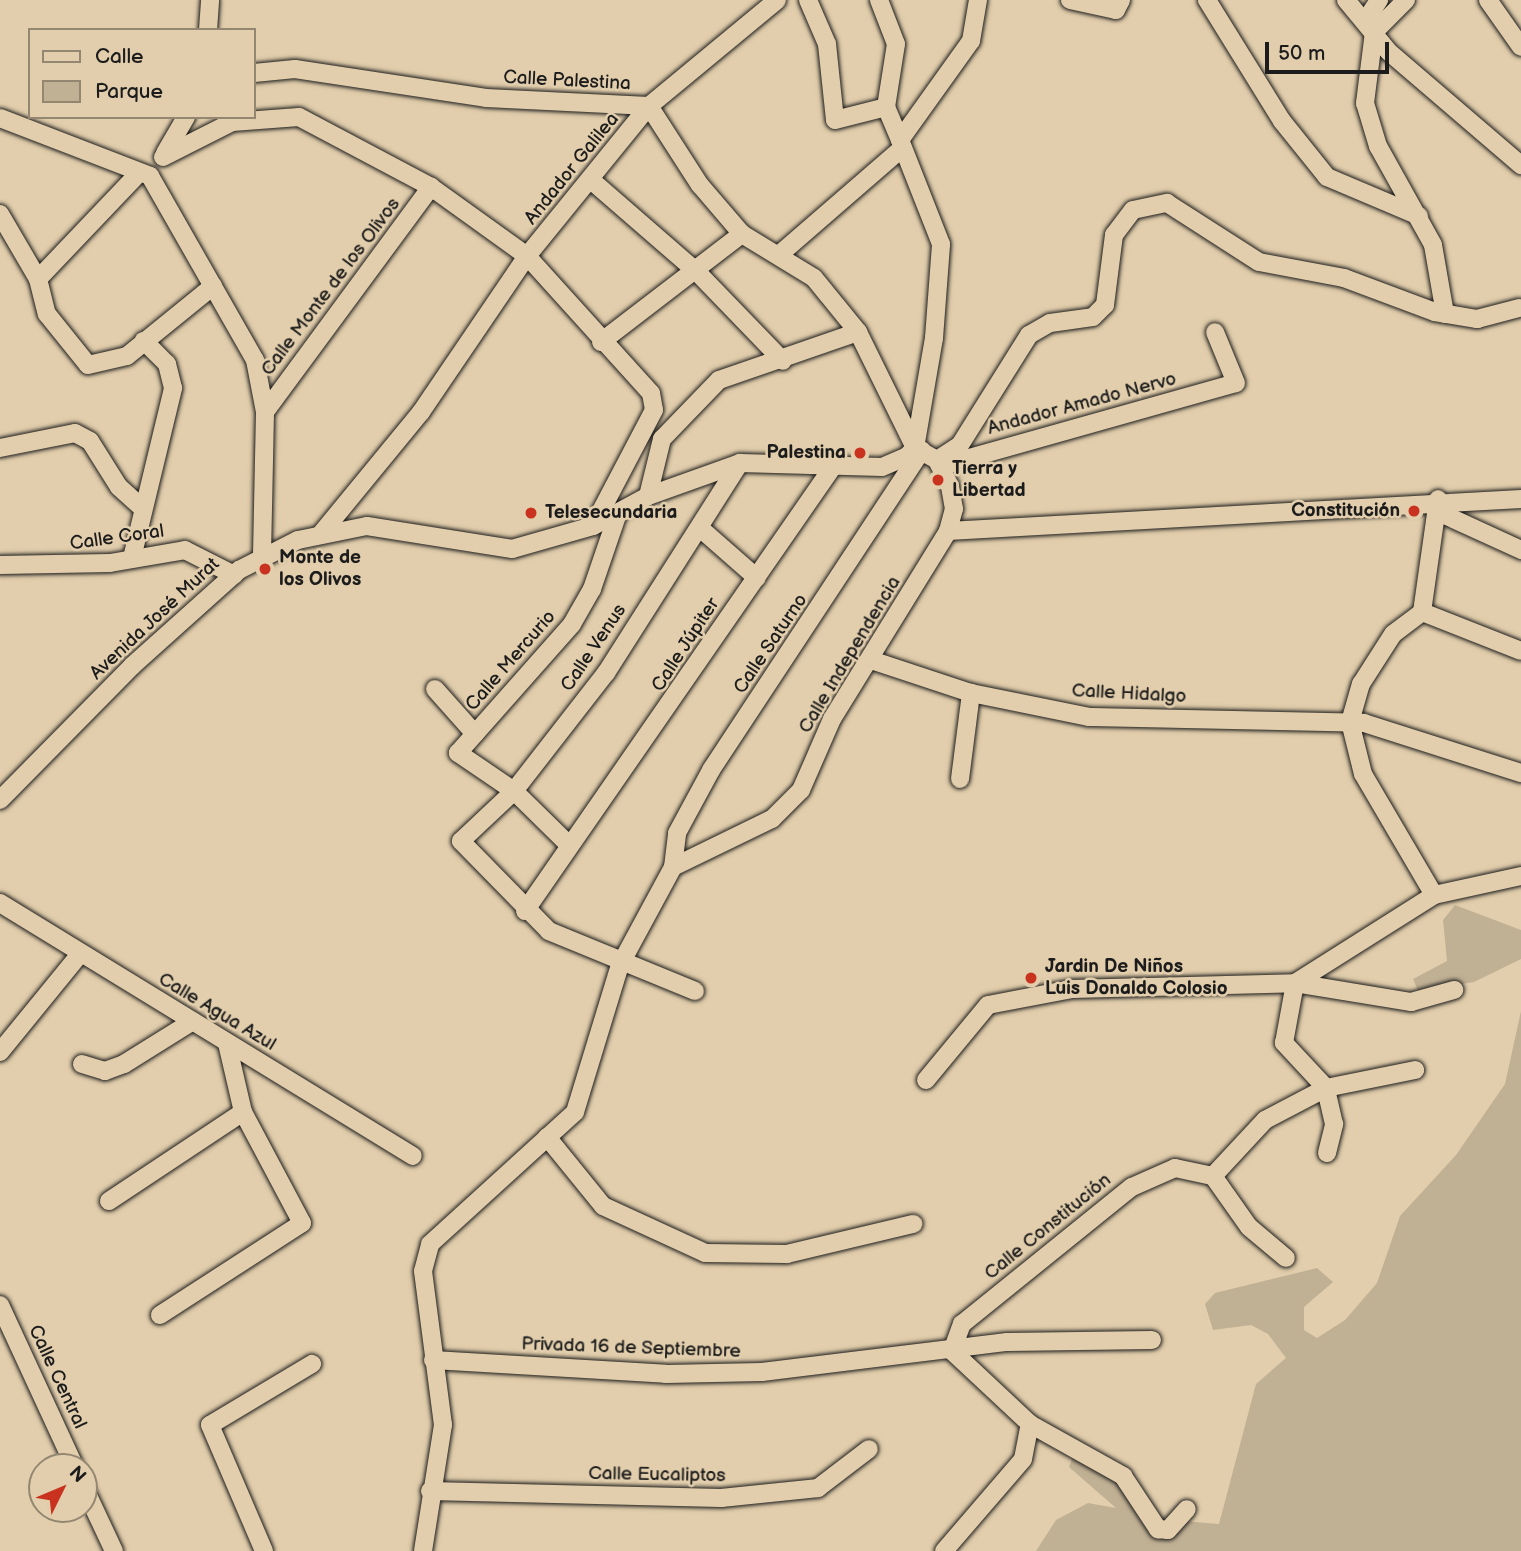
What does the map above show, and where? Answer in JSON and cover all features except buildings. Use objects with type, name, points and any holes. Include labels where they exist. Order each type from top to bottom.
[{"type":"street","points":[[208,28],[210,0]]},
{"type":"street","name":"Andador Galilea","points":[[320,535],[421,412],[527,256],[649,106],[777,0]]},
{"type":"street","points":[[808,0],[827,44],[835,120],[886,107]]},
{"type":"street","points":[[879,0],[895,44],[886,107],[941,244],[929,456],[960,445],[1030,335],[1050,323],[1093,317],[1105,305],[1114,234],[1133,210],[1167,203],[1259,262],[1344,278],[1445,314],[1477,319],[1520,308]]},
{"type":"street","points":[[780,254],[900,146],[971,41],[978,0]]},
{"type":"street","points":[[1070,0],[1116,10],[1121,0]]},
{"type":"street","points":[[1207,0],[1282,121],[1327,177],[1420,216]]},
{"type":"street","points":[[1346,0],[1370,26],[1521,165]]},
{"type":"street","points":[[1379,0],[1370,26],[1365,103],[1378,146],[1420,216],[1433,245],[1445,314]]},
{"type":"street","points":[[1370,26],[1406,0]]},
{"type":"street","points":[[1488,0],[1521,47]]},
{"type":"street","name":"Calle Palestina","points":[[256,73],[295,69],[486,99],[649,106],[700,185],[742,234],[780,254],[814,278],[858,332],[929,456],[954,509],[948,531]]},
{"type":"street","points":[[163,156],[232,122],[299,117],[431,187],[527,256],[601,342],[634,372],[654,410],[593,526]]},
{"type":"street","points":[[0,118],[145,175]]},
{"type":"street","points":[[38,279],[163,156],[185,119]]},
{"type":"street","name":"Calle Monte de los Olivos","points":[[145,175],[214,286],[255,360],[265,412],[262,558]]},
{"type":"street","points":[[591,180],[698,273],[783,361]]},
{"type":"street","name":"Calle Monte de los Olivos","points":[[265,412],[431,187]]},
{"type":"street","points":[[0,214],[38,279],[47,314],[88,365],[127,356],[214,286]]},
{"type":"street","points":[[601,342],[698,273],[742,234]]},
{"type":"street","name":"Andador Amado Nervo","points":[[929,456],[1236,383],[1215,331]]},
{"type":"street","points":[[648,496],[662,439],[687,408],[719,380],[747,367],[783,361],[858,332]]},
{"type":"street","points":[[132,558],[173,388],[167,364],[144,341]]},
{"type":"street","points":[[0,448],[75,433],[90,441],[119,487],[142,508]]},
{"type":"street","name":"Avenida José Murat","points":[[0,800],[132,666],[234,575],[262,558],[320,535],[368,527],[512,549],[593,526],[648,496],[740,463],[882,467],[929,456]]},
{"type":"street","name":"Calle Saturno","points":[[673,867],[677,833],[711,771],[929,456]]},
{"type":"street","name":"Calle Venus","points":[[525,911],[461,841],[514,791],[606,673],[701,529],[740,463]]},
{"type":"street","name":"Calle Júpiter","points":[[525,911],[567,843],[657,728],[834,465]]},
{"type":"street","points":[[948,531],[1521,499]]},
{"type":"street","points":[[1437,505],[1521,550]]},
{"type":"street","points":[[1434,895],[1363,774],[1350,722],[1361,684],[1393,634],[1422,612],[1437,505]]},
{"type":"street","name":"Calle Mercurio","points":[[514,791],[458,753],[572,624],[592,589],[618,513]]},
{"type":"street","points":[[701,529],[757,578]]},
{"type":"street","name":"Calle Independencia","points":[[673,867],[791,806],[832,719],[871,660],[948,531]]},
{"type":"street","name":"Calle Coral","points":[[0,565],[61,566],[185,550],[234,575]]},
{"type":"street","points":[[1422,612],[1521,651]]},
{"type":"street","name":"Calle Hidalgo","points":[[871,660],[971,693],[1089,717],[1350,722],[1521,773]]},
{"type":"street","points":[[435,689],[475,734]]},
{"type":"street","points":[[960,779],[971,693]]},
{"type":"street","points":[[514,791],[567,843]]},
{"type":"street","points":[[423,1551],[430,1491],[443,1425],[423,1271],[430,1244],[575,1112],[585,1091],[620,965],[673,867]]},
{"type":"street","points":[[1328,1153],[1334,1124],[1326,1088],[1284,1043],[1295,983],[1434,895],[1521,876]]},
{"type":"street","name":"Calle Agua Azul","points":[[0,903],[413,1156]]},
{"type":"street","points":[[525,911],[549,931],[620,965],[695,991]]},
{"type":"street","points":[[0,1052],[80,954]]},
{"type":"street","points":[[926,1080],[988,1005],[1072,989],[1295,983],[1411,1002],[1454,990]]},
{"type":"street","points":[[82,1064],[105,1071],[124,1065],[193,1021]]},
{"type":"street","points":[[160,1315],[302,1223],[243,1112],[227,1043]]},
{"type":"street","points":[[1286,1258],[1249,1227],[1213,1176],[1265,1120],[1326,1088],[1415,1070]]},
{"type":"street","points":[[109,1201],[243,1112]]},
{"type":"street","points":[[547,1137],[603,1206],[705,1252],[787,1254],[913,1224]]},
{"type":"street","name":"Calle Constitución","points":[[952,1350],[962,1324],[1132,1187],[1175,1168],[1213,1176]]},
{"type":"street","name":"Calle Central","points":[[0,1305],[69,1453]]},
{"type":"street","name":"Privada 16 de Septiembre","points":[[433,1360],[666,1374],[762,1372],[1007,1342],[1152,1340]]},
{"type":"street","points":[[952,1350],[1030,1424],[1123,1476],[1158,1529],[1168,1530],[1187,1509]]},
{"type":"street","points":[[264,1551],[210,1424],[312,1363]]},
{"type":"street","points":[[944,1551],[1023,1459],[1030,1424]]},
{"type":"street","name":"Calle Eucaliptos","points":[[430,1491],[721,1498],[818,1488],[869,1449]]},
{"type":"street","points":[[98,1517],[114,1551]]},
{"type":"green space","points":[[1455,905],[1521,930],[1521,959],[1474,982],[1418,991],[1413,979],[1447,961],[1443,920]]},
{"type":"green space","points":[[1521,1011],[1521,1551],[1036,1551],[1056,1520],[1088,1503],[1116,1508],[1069,1467],[1072,1459],[1103,1471],[1159,1519],[1219,1524],[1256,1384],[1286,1358],[1268,1334],[1251,1325],[1213,1330],[1205,1304],[1215,1293],[1317,1268],[1333,1282],[1304,1307],[1304,1330],[1317,1338],[1345,1320],[1377,1283],[1400,1216],[1456,1155],[1505,1084]]},
{"type":"place","name":"Palestina","points":[[860,453]]},
{"type":"place","name":"Tierra y Libertad","points":[[938,480]]},
{"type":"place","name":"Constitución","points":[[1414,511]]},
{"type":"place","name":"Telesecundaria","points":[[531,513]]},
{"type":"place","name":"Monte de los Olivos","points":[[265,569]]},
{"type":"place","name":"Jardin De Niños Luis Donaldo Colosio","points":[[1031,978]]}]
